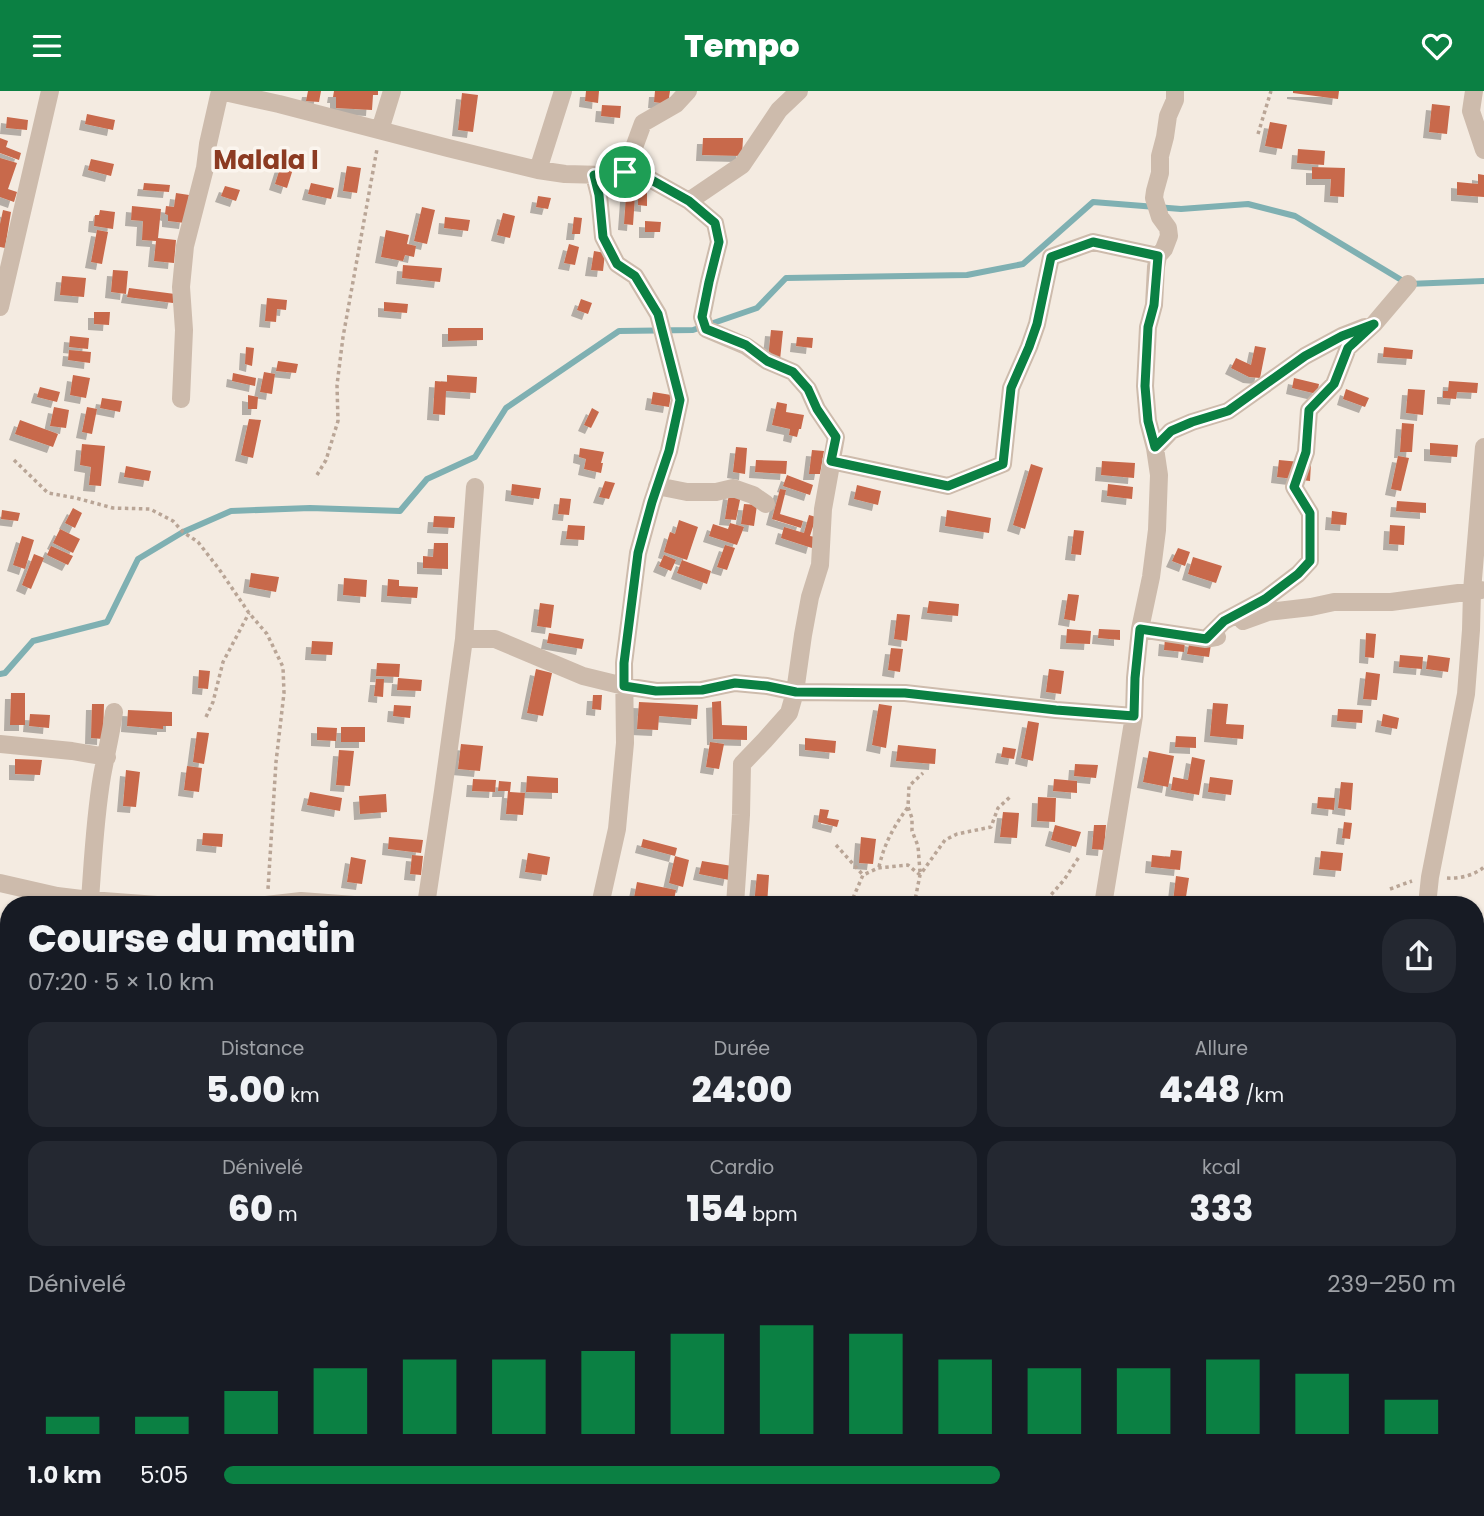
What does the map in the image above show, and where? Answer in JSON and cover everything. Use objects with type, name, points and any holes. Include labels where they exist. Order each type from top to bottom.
[{"type":"street","points":[[0,307],[50,91]]},
{"type":"street","points":[[181,399],[184,330],[181,287],[185,246],[205,169],[220,91],[538,170],[594,175],[625,172],[648,178],[689,201],[715,223],[719,242],[702,317],[706,329],[746,345],[767,361],[793,372],[808,389],[817,409],[836,437],[823,509],[820,565],[810,597],[796,692],[789,713],[742,764],[735,896]]},
{"type":"street","points":[[380,130],[392,91]]},
{"type":"street","points":[[538,170],[563,91]]},
{"type":"street","points":[[625,172],[643,123],[677,104],[688,91]]},
{"type":"street","points":[[689,201],[742,165],[779,110],[799,91]]},
{"type":"street","points":[[1104,896],[1134,716],[1140,629],[1157,530],[1159,475],[1148,421],[1145,386],[1148,327],[1154,305],[1158,256],[1169,236],[1154,198],[1168,116],[1175,100],[1174,91]]},
{"type":"street","points":[[1474,91],[1471,111],[1484,150]]},
{"type":"street","points":[[594,175],[603,237],[617,264],[635,276],[658,314],[680,400],[669,451],[638,553],[624,663],[625,743],[617,829],[602,896]]},
{"type":"street","points":[[831,461],[948,486],[1003,464],[1011,388],[1037,324],[1051,257],[1093,242],[1158,256]]},
{"type":"street","points":[[1206,639],[1224,621],[1265,599],[1298,574],[1310,561],[1310,513],[1294,487],[1306,452],[1309,410],[1334,384],[1348,348],[1374,324],[1408,284]]},
{"type":"street","points":[[1155,447],[1171,431],[1228,411],[1305,356],[1342,336],[1374,324]]},
{"type":"street","points":[[1428,896],[1466,694],[1471,630],[1478,590],[1484,447]]},
{"type":"street","points":[[427,896],[464,639],[475,487]]},
{"type":"street","points":[[657,487],[687,492],[716,492],[733,488],[753,495],[766,504]]},
{"type":"street","points":[[1140,629],[1206,639],[1222,637],[1243,621],[1268,612],[1311,607],[1334,601],[1391,602],[1478,590]]},
{"type":"street","points":[[464,639],[495,639],[583,676],[656,691],[702,690],[735,683],[796,692],[905,693],[1134,716]]},
{"type":"street","points":[[90,896],[102,776],[114,712]]},
{"type":"street","points":[[0,744],[107,757]]},
{"type":"street","points":[[0,883],[57,896]]},
{"type":"path","points":[[1258,134],[1271,91]]},
{"type":"path","points":[[317,475],[326,460],[338,421],[337,385],[343,337],[380,130]]},
{"type":"path","points":[[14,460],[48,493],[113,509],[150,509],[173,521],[198,543],[248,613],[267,634],[283,667],[284,693],[276,762],[268,896]]},
{"type":"path","points":[[206,717],[213,702],[223,662],[248,613]]},
{"type":"path","points":[[916,896],[920,875],[918,846],[908,807],[909,786],[923,773]]},
{"type":"path","points":[[920,875],[945,840],[957,834],[991,827],[998,808],[1010,797]]},
{"type":"path","points":[[878,868],[882,850],[894,826],[908,807]]},
{"type":"path","points":[[836,845],[863,875]]},
{"type":"path","points":[[1050,896],[1065,880],[1079,857]]},
{"type":"path","points":[[854,896],[863,875],[878,868],[908,865],[920,875]]},
{"type":"building","points":[[308,91],[321,91],[319,102],[306,101]]},
{"type":"building","points":[[334,91],[378,91],[378,95],[373,95],[372,110],[336,108]]},
{"type":"building","points":[[586,91],[599,91],[598,103],[585,101]]},
{"type":"building","points":[[655,91],[670,91],[668,104],[654,102]]},
{"type":"building","points":[[1293,91],[1339,91],[1338,99]]},
{"type":"building","points":[[462,93],[478,95],[473,132],[458,130]]},
{"type":"building","points":[[1432,104],[1450,106],[1447,134],[1429,132]]},
{"type":"building","points":[[602,105],[621,106],[620,118],[601,116]]},
{"type":"building","points":[[87,114],[115,120],[113,130],[85,124]]},
{"type":"building","points":[[7,117],[28,120],[27,130],[6,128]]},
{"type":"building","points":[[1270,122],[1287,125],[1282,149],[1265,146]]},
{"type":"building","points":[[0,138],[8,141],[6,147],[21,153],[19,160],[0,153]]},
{"type":"building","points":[[703,138],[743,138],[742,156],[702,155]]},
{"type":"building","points":[[1298,149],[1325,151],[1324,165],[1297,163]]},
{"type":"building","points":[[0,158],[17,163],[8,189],[17,192],[14,202],[0,197]]},
{"type":"building","points":[[91,159],[114,164],[111,176],[88,170]]},
{"type":"building","points":[[281,165],[293,169],[287,188],[275,184]]},
{"type":"building","points":[[347,166],[361,168],[357,193],[343,191]]},
{"type":"building","points":[[1312,167],[1345,168],[1344,197],[1330,196],[1331,179],[1312,179]]},
{"type":"building","points":[[1478,174],[1484,175],[1484,197],[1457,195],[1457,182],[1478,184]]},
{"type":"building","points":[[144,183],[170,185],[169,192],[143,190]]},
{"type":"building","points":[[311,183],[334,188],[331,199],[308,194]]},
{"type":"building","points":[[638,185],[647,185],[647,206],[638,205]]},
{"type":"building","points":[[225,186],[240,190],[236,201],[221,196]]},
{"type":"building","points":[[176,193],[189,195],[185,223],[168,221],[168,215],[165,214],[166,206],[174,207]]},
{"type":"building","points":[[538,196],[551,198],[548,209],[536,207]]},
{"type":"building","points":[[626,196],[635,196],[633,225],[624,224]]},
{"type":"building","points":[[132,206],[161,209],[158,238],[176,240],[174,263],[154,261],[156,241],[142,240],[143,221],[131,220]]},
{"type":"building","points":[[422,207],[435,210],[427,244],[414,241]]},
{"type":"building","points":[[3,210],[11,212],[5,248],[0,247]]},
{"type":"building","points":[[100,210],[115,212],[113,229],[94,226],[95,215],[99,215]]},
{"type":"building","points":[[503,213],[515,216],[510,238],[497,235]]},
{"type":"building","points":[[445,217],[470,220],[468,231],[444,228]]},
{"type":"building","points":[[574,217],[582,218],[580,234],[572,234]]},
{"type":"building","points":[[645,221],[661,222],[660,232],[645,232]]},
{"type":"building","points":[[97,230],[108,232],[102,264],[91,262]]},
{"type":"building","points":[[386,230],[409,235],[407,244],[416,246],[414,257],[405,255],[403,261],[381,257]]},
{"type":"building","points":[[569,244],[579,247],[575,265],[564,263]]},
{"type":"building","points":[[594,251],[605,253],[603,271],[591,270]]},
{"type":"building","points":[[403,265],[442,268],[440,282],[402,278]]},
{"type":"building","points":[[113,270],[128,271],[126,294],[111,292]]},
{"type":"building","points":[[62,276],[86,278],[84,297],[60,295]]},
{"type":"building","points":[[129,288],[175,294],[173,303],[127,297]]},
{"type":"building","points":[[267,298],[287,300],[286,310],[277,309],[276,322],[265,321]]},
{"type":"building","points":[[581,299],[592,303],[588,314],[577,310]]},
{"type":"building","points":[[384,302],[408,304],[407,313],[384,311]]},
{"type":"building","points":[[94,312],[110,312],[109,325],[94,324]]},
{"type":"building","points":[[448,328],[483,328],[483,340],[448,341]]},
{"type":"building","points":[[771,330],[783,331],[780,360],[768,359]]},
{"type":"building","points":[[70,336],[89,338],[88,349],[69,347]]},
{"type":"building","points":[[797,337],[813,338],[812,348],[796,346]]},
{"type":"building","points":[[1255,346],[1266,348],[1260,378],[1249,377],[1231,368],[1236,358],[1251,365]]},
{"type":"building","points":[[246,347],[254,348],[252,366],[245,364]]},
{"type":"building","points":[[1384,347],[1413,350],[1412,359],[1383,357]]},
{"type":"building","points":[[69,350],[91,352],[90,363],[68,360]]},
{"type":"building","points":[[278,361],[298,364],[296,373],[276,371]]},
{"type":"building","points":[[264,372],[275,374],[272,394],[260,392]]},
{"type":"building","points":[[233,373],[256,378],[255,386],[232,381]]},
{"type":"building","points":[[73,375],[90,378],[86,398],[70,395]]},
{"type":"building","points":[[447,375],[477,377],[476,393],[446,391],[445,415],[433,414],[435,381],[447,382]]},
{"type":"building","points":[[1294,378],[1319,384],[1317,394],[1292,388]]},
{"type":"building","points":[[1449,381],[1478,383],[1477,393],[1457,392],[1456,399],[1443,398],[1443,391],[1448,391]]},
{"type":"building","points":[[40,387],[60,392],[57,402],[37,397]]},
{"type":"building","points":[[1346,389],[1369,398],[1365,407],[1343,399]]},
{"type":"building","points":[[1408,389],[1425,390],[1423,415],[1406,413]]},
{"type":"building","points":[[653,392],[671,395],[669,407],[651,404]]},
{"type":"building","points":[[248,395],[258,397],[257,409],[248,409]]},
{"type":"building","points":[[102,398],[122,401],[120,412],[100,408]]},
{"type":"building","points":[[777,402],[787,404],[786,412],[804,415],[797,437],[789,435],[790,429],[772,425]]},
{"type":"building","points":[[54,407],[69,410],[66,428],[50,426]]},
{"type":"building","points":[[87,407],[97,409],[92,434],[82,432]]},
{"type":"building","points":[[592,408],[599,412],[591,428],[584,425]]},
{"type":"building","points":[[249,419],[261,420],[253,458],[241,455]]},
{"type":"building","points":[[20,420],[58,434],[53,447],[15,434]]},
{"type":"building","points":[[1402,423],[1414,424],[1412,452],[1400,452]]},
{"type":"building","points":[[1430,443],[1458,445],[1457,457],[1430,455]]},
{"type":"building","points":[[82,444],[105,446],[101,486],[89,485],[91,467],[80,465]]},
{"type":"building","points":[[736,447],[747,448],[745,474],[733,472]]},
{"type":"building","points":[[580,448],[604,452],[601,473],[584,469],[586,459],[579,457]]},
{"type":"building","points":[[812,450],[824,451],[820,474],[809,474]]},
{"type":"building","points":[[1398,456],[1409,458],[1401,491],[1391,489]]},
{"type":"building","points":[[756,460],[787,461],[786,474],[755,472]]},
{"type":"building","points":[[1279,460],[1311,463],[1310,481],[1277,477]]},
{"type":"building","points":[[1102,461],[1135,463],[1134,478],[1101,475]]},
{"type":"building","points":[[1031,464],[1043,468],[1025,529],[1013,525]]},
{"type":"building","points":[[126,466],[151,471],[149,481],[124,477]]},
{"type":"building","points":[[787,475],[813,485],[810,495],[783,486]]},
{"type":"building","points":[[605,481],[615,483],[609,499],[599,497]]},
{"type":"building","points":[[512,484],[541,488],[539,499],[511,495]]},
{"type":"building","points":[[1108,484],[1133,487],[1132,499],[1107,496]]},
{"type":"building","points":[[857,485],[881,491],[878,505],[854,499]]},
{"type":"building","points":[[780,489],[786,490],[780,514],[803,521],[801,528],[772,519]]},
{"type":"building","points":[[729,493],[741,495],[736,520],[725,519]]},
{"type":"building","points":[[560,498],[571,499],[569,515],[558,514]]},
{"type":"building","points":[[1397,501],[1426,503],[1426,513],[1396,511]]},
{"type":"building","points":[[744,504],[757,505],[754,526],[741,524]]},
{"type":"building","points":[[73,508],[82,513],[75,528],[65,523]]},
{"type":"building","points":[[2,510],[20,513],[18,521],[1,519]]},
{"type":"building","points":[[947,510],[991,518],[989,533],[945,526]]},
{"type":"building","points":[[1332,511],[1347,513],[1346,525],[1331,524]]},
{"type":"building","points":[[809,515],[816,517],[810,536],[815,537],[812,548],[781,538],[784,527],[804,533]]},
{"type":"building","points":[[434,516],[455,517],[454,528],[433,527]]},
{"type":"building","points":[[679,520],[698,527],[687,560],[664,552],[670,532],[675,534]]},
{"type":"building","points":[[730,523],[744,527],[737,545],[709,536],[713,524],[728,529]]},
{"type":"building","points":[[568,525],[585,526],[584,540],[566,539]]},
{"type":"building","points":[[1390,525],[1405,526],[1404,545],[1389,544]]},
{"type":"building","points":[[60,529],[80,539],[73,553],[53,543]]},
{"type":"building","points":[[1074,530],[1084,531],[1081,555],[1071,554]]},
{"type":"building","points":[[22,536],[34,540],[25,569],[13,565]]},
{"type":"building","points":[[434,543],[448,543],[448,569],[423,568],[423,556],[433,557]]},
{"type":"building","points":[[725,545],[735,548],[727,570],[717,567]]},
{"type":"building","points":[[51,546],[73,556],[68,565],[47,555]]},
{"type":"building","points":[[1178,548],[1190,552],[1185,566],[1172,561]]},
{"type":"building","points":[[34,554],[44,558],[31,589],[22,585]]},
{"type":"building","points":[[664,555],[676,560],[671,571],[659,566]]},
{"type":"building","points":[[1193,557],[1222,566],[1216,583],[1188,574]]},
{"type":"building","points":[[682,560],[711,571],[707,584],[677,573]]},
{"type":"building","points":[[251,573],[279,577],[276,592],[249,587]]},
{"type":"building","points":[[344,578],[367,580],[366,597],[343,595]]},
{"type":"building","points":[[388,579],[399,580],[399,586],[418,587],[417,598],[387,596]]},
{"type":"building","points":[[1068,594],[1079,595],[1075,621],[1064,619]]},
{"type":"building","points":[[929,601],[959,604],[958,616],[927,613]]},
{"type":"building","points":[[540,603],[554,605],[551,628],[537,626]]},
{"type":"building","points":[[897,614],[910,615],[907,641],[894,639]]},
{"type":"building","points":[[1067,629],[1091,631],[1090,644],[1066,643]]},
{"type":"building","points":[[1099,629],[1120,630],[1120,640],[1098,638]]},
{"type":"building","points":[[549,633],[584,639],[582,649],[547,643]]},
{"type":"building","points":[[1366,633],[1376,634],[1374,658],[1365,657]]},
{"type":"building","points":[[1165,638],[1185,641],[1184,652],[1164,650]]},
{"type":"building","points":[[1190,640],[1211,644],[1209,657],[1187,654]]},
{"type":"building","points":[[312,641],[333,642],[332,655],[311,654]]},
{"type":"building","points":[[891,648],[903,649],[900,672],[888,670]]},
{"type":"building","points":[[1400,655],[1423,657],[1422,669],[1399,667]]},
{"type":"building","points":[[1428,655],[1450,658],[1448,672],[1426,669]]},
{"type":"building","points":[[377,663],[400,664],[399,677],[376,676]]},
{"type":"building","points":[[536,669],[552,673],[543,716],[527,713]]},
{"type":"building","points":[[1049,669],[1064,671],[1061,694],[1046,692]]},
{"type":"building","points":[[199,670],[210,671],[208,689],[198,688]]},
{"type":"building","points":[[1366,672],[1380,674],[1377,700],[1363,699]]},
{"type":"building","points":[[398,678],[422,680],[421,691],[397,690]]},
{"type":"building","points":[[376,679],[384,679],[383,697],[374,696]]},
{"type":"building","points":[[11,693],[25,693],[25,725],[10,725]]},
{"type":"building","points":[[593,695],[602,695],[601,710],[592,709]]},
{"type":"building","points":[[721,701],[722,725],[747,726],[747,740],[713,739],[712,702]]},
{"type":"building","points":[[639,702],[698,705],[697,719],[659,716],[658,730],[637,729]]},
{"type":"building","points":[[1213,703],[1228,704],[1226,724],[1244,725],[1243,739],[1210,736]]},
{"type":"building","points":[[92,704],[104,704],[103,739],[91,738]]},
{"type":"building","points":[[879,704],[892,706],[886,748],[872,745]]},
{"type":"building","points":[[394,705],[411,706],[410,718],[393,716]]},
{"type":"building","points":[[1338,709],[1363,710],[1362,723],[1337,721]]},
{"type":"building","points":[[128,710],[172,712],[172,726],[163,726],[163,729],[127,726]]},
{"type":"building","points":[[30,714],[50,715],[49,728],[29,726]]},
{"type":"building","points":[[1383,714],[1399,718],[1397,729],[1381,726]]},
{"type":"building","points":[[1028,721],[1039,723],[1033,761],[1021,758]]},
{"type":"building","points":[[317,727],[337,728],[336,741],[317,740]]},
{"type":"building","points":[[341,727],[365,727],[365,742],[341,742]]},
{"type":"building","points":[[197,732],[209,733],[204,764],[193,762]]},
{"type":"building","points":[[1176,736],[1196,737],[1196,748],[1175,747]]},
{"type":"building","points":[[805,738],[836,741],[835,753],[805,750]]},
{"type":"building","points":[[710,742],[724,744],[719,769],[706,767]]},
{"type":"building","points":[[461,744],[483,746],[480,771],[458,769]]},
{"type":"building","points":[[898,745],[936,749],[935,764],[896,761]]},
{"type":"building","points":[[1003,747],[1016,749],[1014,759],[1001,757]]},
{"type":"building","points":[[339,750],[354,751],[350,786],[336,785]]},
{"type":"building","points":[[1149,751],[1174,756],[1168,787],[1143,782]]},
{"type":"building","points":[[1192,757],[1205,760],[1199,795],[1171,790],[1173,777],[1188,780]]},
{"type":"building","points":[[15,759],[42,760],[40,775],[15,774]]},
{"type":"building","points":[[1075,764],[1098,765],[1096,778],[1074,776]]},
{"type":"building","points":[[187,766],[202,768],[199,792],[184,790]]},
{"type":"building","points":[[126,770],[140,772],[136,807],[123,806]]},
{"type":"building","points":[[527,776],[558,778],[558,793],[526,792]]},
{"type":"building","points":[[1210,777],[1233,780],[1231,795],[1208,792]]},
{"type":"building","points":[[473,779],[496,780],[495,792],[472,791]]},
{"type":"building","points":[[1054,779],[1077,781],[1077,793],[1053,791]]},
{"type":"building","points":[[499,781],[511,782],[510,792],[525,793],[523,815],[506,814],[508,791],[498,791]]},
{"type":"building","points":[[1341,782],[1353,783],[1351,810],[1338,808]]},
{"type":"building","points":[[310,792],[342,798],[340,811],[307,805]]},
{"type":"building","points":[[386,794],[387,812],[360,814],[359,796]]},
{"type":"building","points":[[1038,797],[1056,798],[1055,822],[1037,821]]},
{"type":"building","points":[[1318,797],[1335,798],[1334,810],[1317,808]]},
{"type":"building","points":[[820,809],[829,810],[827,818],[839,820],[837,827],[818,822]]},
{"type":"building","points":[[1003,812],[1019,813],[1017,838],[1000,837]]},
{"type":"building","points":[[1344,822],[1352,823],[1350,839],[1342,838]]},
{"type":"building","points":[[1055,825],[1081,832],[1076,847],[1051,840]]},
{"type":"building","points":[[1094,825],[1106,825],[1104,850],[1092,849]]},
{"type":"building","points":[[203,833],[223,834],[222,847],[202,845]]},
{"type":"building","points":[[389,837],[423,840],[421,853],[388,849]]},
{"type":"building","points":[[861,837],[876,839],[873,864],[859,863]]},
{"type":"building","points":[[643,839],[677,848],[675,856],[641,847]]},
{"type":"building","points":[[1171,850],[1182,851],[1180,870],[1151,867],[1152,855],[1170,857]]},
{"type":"building","points":[[1321,851],[1343,853],[1341,871],[1319,869]]},
{"type":"building","points":[[528,853],[550,857],[547,875],[525,872]]},
{"type":"building","points":[[412,855],[423,856],[421,875],[410,874]]},
{"type":"building","points":[[675,856],[689,860],[683,887],[669,883]]},
{"type":"building","points":[[351,857],[366,860],[362,884],[347,882]]},
{"type":"building","points":[[702,861],[732,866],[729,880],[699,874]]},
{"type":"building","points":[[757,874],[769,875],[768,896],[755,896]]},
{"type":"building","points":[[1176,876],[1189,878],[1186,896],[1174,896]]},
{"type":"building","points":[[637,882],[676,890],[675,896],[634,896]]},
{"type":"waterway","points":[[0,674],[5,673],[33,641],[107,622],[138,559],[183,532],[231,511],[310,508],[400,511],[427,479],[475,457],[506,408],[619,331],[693,330],[757,308],[786,278],[967,275],[1023,264],[1093,202],[1181,209],[1248,204],[1295,216],[1408,284],[1484,281]]},
{"type":"district","name":"Malala I","points":[[266,160]]},
{"type":"route","points":[[625,172],[648,178],[689,201],[715,223],[719,242],[702,317],[704,326],[746,345],[767,361],[793,372],[808,389],[817,409],[836,437],[831,461],[948,486],[1003,464],[1011,388],[1037,324],[1051,257],[1093,242],[1158,256],[1154,305],[1148,327],[1145,386],[1148,421],[1155,447],[1171,431],[1228,411],[1305,356],[1342,336],[1374,324],[1348,348],[1334,384],[1309,410],[1306,452],[1294,487],[1310,513],[1310,561],[1298,574],[1265,599],[1224,621],[1206,639],[1140,629],[1134,716],[905,693],[827,694],[735,683],[702,690],[656,691],[624,686],[624,663],[638,553],[669,451],[680,400],[658,314],[635,276],[617,264],[603,237],[594,175],[625,172]]}]
